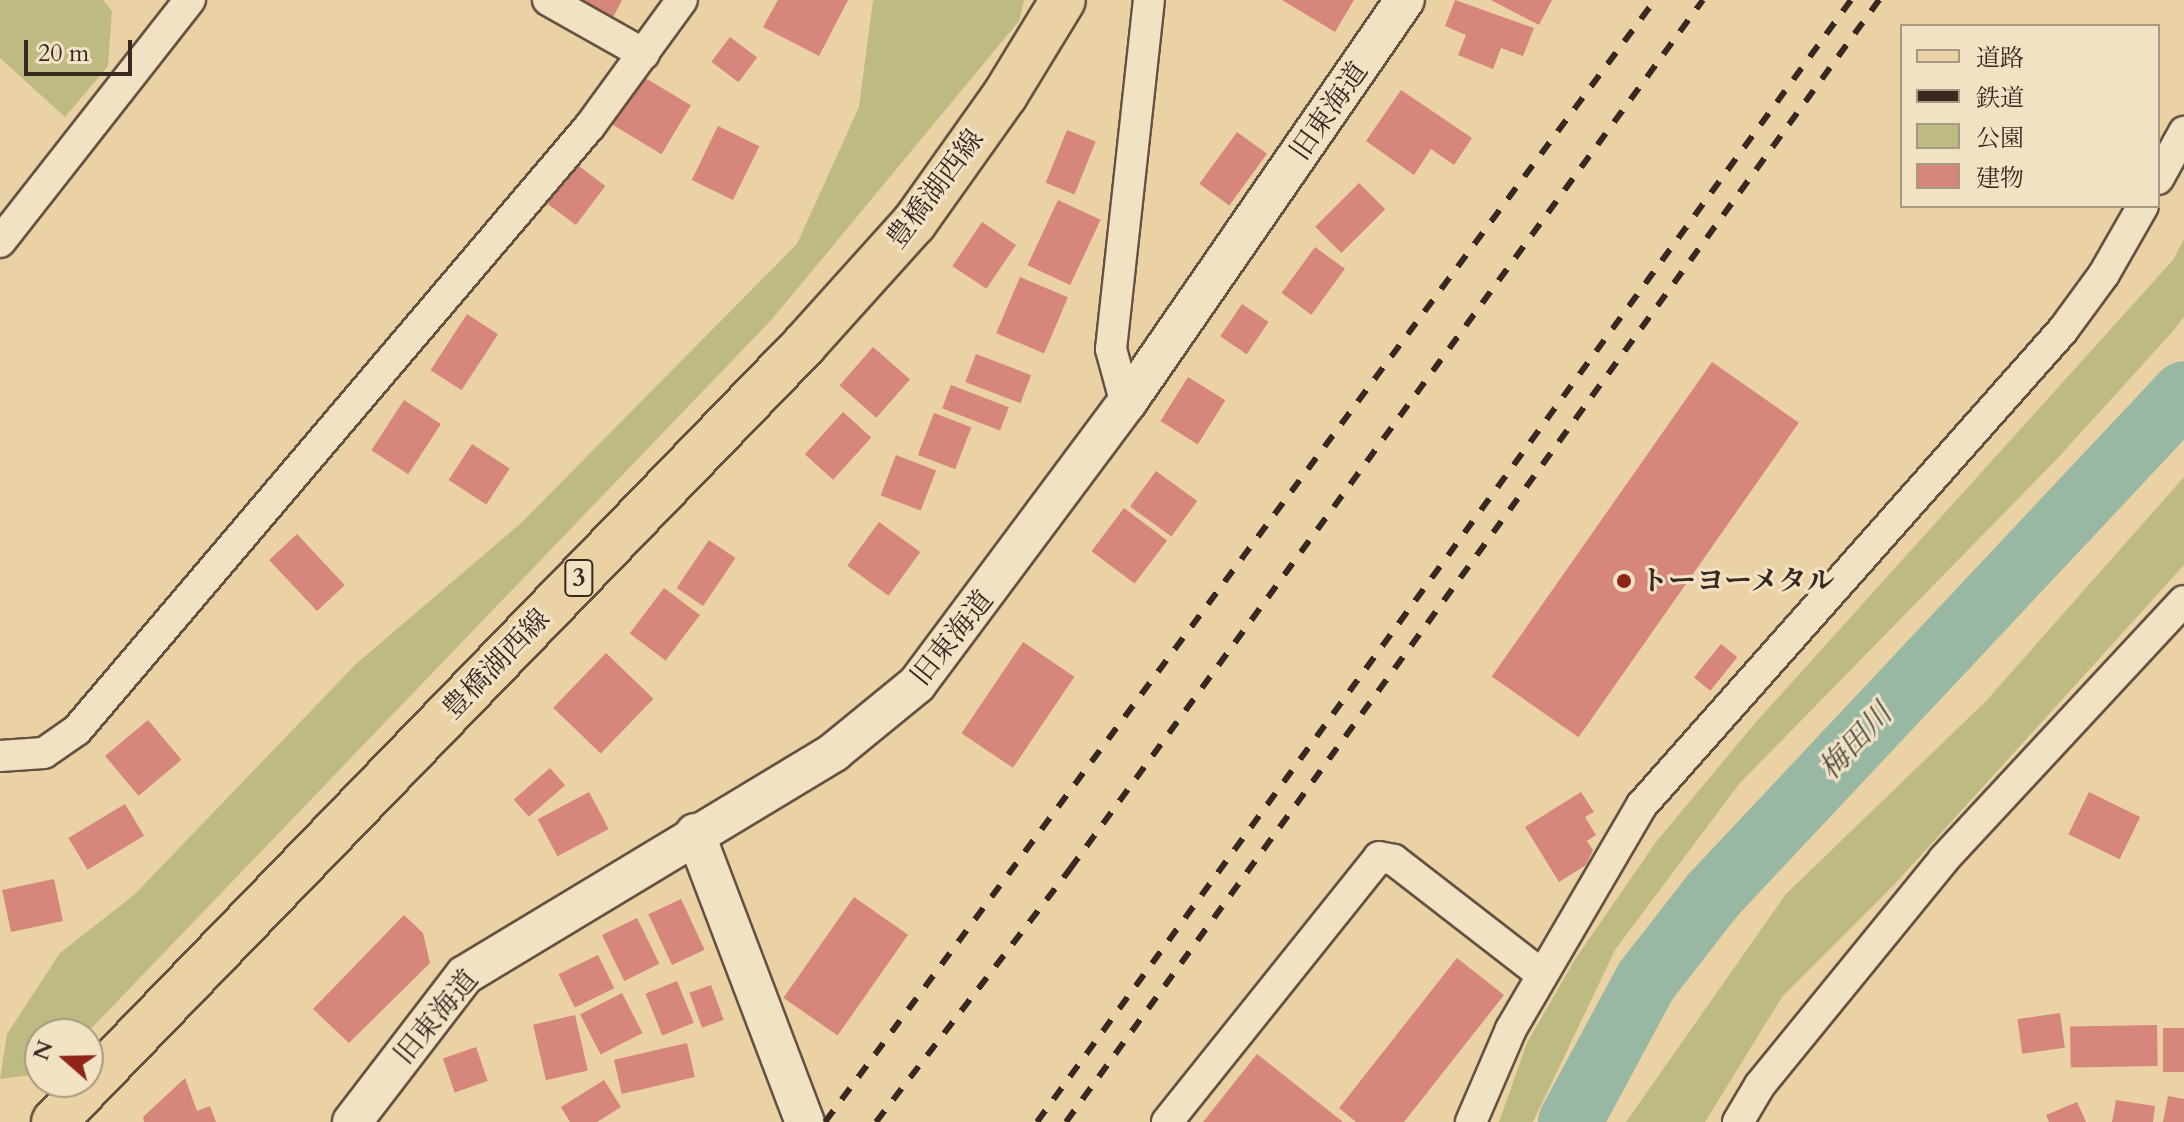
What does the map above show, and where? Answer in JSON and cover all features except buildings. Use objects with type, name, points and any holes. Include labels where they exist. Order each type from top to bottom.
[{"type":"main road","name":"豊橋湖西線","points":[[54,1122],[824,323],[950,175],[1063,0]]},
{"type":"street","points":[[0,242],[190,0]]},
{"type":"street","points":[[548,0],[644,54]]},
{"type":"street","points":[[0,756],[44,753],[77,730],[516,215],[644,54],[682,0]]},
{"type":"street","points":[[1126,404],[1111,349],[1149,0]]},
{"type":"street","name":"旧東海道","points":[[352,1122],[465,975],[844,745],[917,684],[1126,404],[1405,0]]},
{"type":"street","points":[[2160,175],[2184,132]]},
{"type":"street","points":[[1471,1122],[1541,974],[1619,851],[1642,805],[2070,321],[2142,208]]},
{"type":"street","points":[[1738,1122],[1760,1085],[1944,859],[2184,601]]},
{"type":"street","points":[[695,833],[805,1122]]},
{"type":"street","points":[[1167,1122],[1379,857],[1394,860],[1541,974]]},
{"type":"green space","points":[[0,0],[103,0],[112,11],[108,66],[65,117],[0,58]]},
{"type":"green space","points":[[873,0],[1024,0],[1019,21],[773,318],[101,1018],[24,1018],[24,1076],[0,1079],[7,1034],[60,953],[134,895],[356,664],[521,523],[797,244],[859,107]]},
{"type":"green space","points":[[2184,239],[2184,317],[2174,330],[2056,460],[1739,784],[1615,950],[1533,1122],[1499,1122],[1527,1043],[1574,961],[1656,842],[1756,722],[2173,260]]},
{"type":"green space","points":[[2184,477],[2184,565],[1893,886],[1782,997],[1705,1122],[1626,1122],[1786,894],[1986,701]]},
{"type":"waterway","name":"梅田川","points":[[1570,1122],[1646,981],[1713,895],[2184,393]]},
{"type":"railway","points":[[825,1122],[1655,0]]},
{"type":"railway","points":[[876,1122],[1070,869],[1703,0]]},
{"type":"railway","points":[[1037,1122],[1851,0]]},
{"type":"railway","points":[[1066,1122],[1879,0]]},
{"type":"place","name":"トーヨーメタル","points":[[1624,581]]}]
